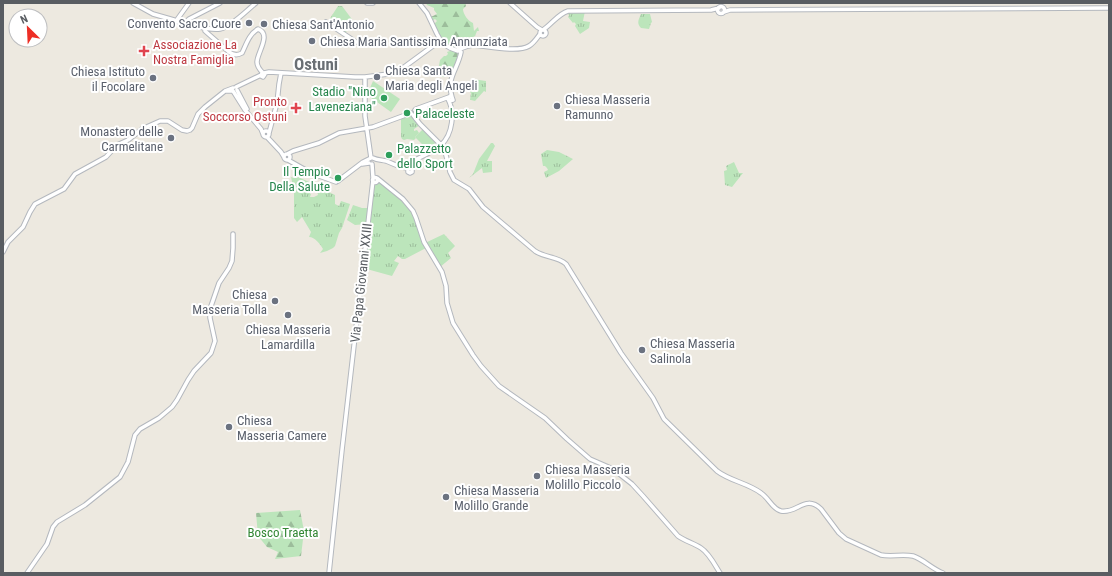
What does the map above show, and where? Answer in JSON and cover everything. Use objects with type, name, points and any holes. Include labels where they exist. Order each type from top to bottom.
[{"type":"main road","points":[[133,3],[149,12],[167,19],[176,19],[184,24],[205,29],[217,29],[227,26],[256,3]]},
{"type":"main road","points":[[176,19],[189,3]]},
{"type":"main road","points":[[184,24],[189,19],[220,3]]},
{"type":"main road","points":[[367,3],[373,3]]},
{"type":"main road","points":[[419,3],[427,13],[440,40],[450,48],[459,51]]},
{"type":"main road","points":[[510,3],[542,32]]},
{"type":"main road","points":[[337,181],[363,162],[371,161],[388,163],[409,169],[416,161],[435,151],[447,137],[451,125],[451,79],[459,51],[467,46],[477,45],[503,48],[524,48],[533,43],[558,16],[568,11],[719,10],[721,6],[724,9],[730,10],[1109,8]]},
{"type":"main road","points":[[326,22],[356,42]]},
{"type":"main road","points":[[205,29],[205,31],[228,52],[238,55],[242,53],[246,41],[254,31],[258,29],[261,30],[264,36],[257,64],[263,75]]},
{"type":"main road","points":[[3,252],[8,242],[23,226],[35,204],[60,192],[75,174],[100,161],[119,143],[128,140],[142,129],[160,121],[168,121],[182,130],[187,131],[192,128],[198,114],[223,92],[235,89],[256,78],[270,73],[365,77],[396,73],[440,40]]},
{"type":"main road","points":[[267,133],[277,103],[281,73]]},
{"type":"main road","points":[[365,77],[366,129],[375,180],[383,183],[403,199],[413,211],[424,242],[442,272],[446,286],[447,303],[453,323],[472,355],[499,386],[548,420],[562,435],[590,459],[613,469],[632,484],[678,536],[705,551],[720,573]]},
{"type":"main road","points":[[235,89],[245,107],[281,152],[298,164],[337,181]]},
{"type":"main road","points":[[288,157],[293,151],[319,143],[328,137],[339,133],[366,129],[414,114],[450,99]]},
{"type":"main road","points":[[414,114],[420,124],[445,154],[451,177],[455,181],[469,189],[483,207],[535,252],[558,258],[566,264],[627,362],[653,398],[664,419],[721,474],[758,490],[764,495],[772,506],[783,512],[795,509],[803,504],[816,505],[849,541],[881,555],[906,555],[915,557],[935,570],[943,573]]},
{"type":"main road","points":[[337,181],[362,164],[371,161]]},
{"type":"main road","name":"Via Papa Giovanni XXIII","points":[[329,573],[372,188],[375,180]]},
{"type":"main road","points":[[27,573],[47,544],[55,524],[85,506],[120,477],[128,462],[135,435],[140,429],[159,418],[172,407],[194,371],[211,353],[215,341],[210,318],[210,309],[219,283],[229,268],[232,260],[233,234]]},
{"type":"green space","points":[[426,3],[465,3],[466,6],[463,11],[465,15],[469,21],[473,23],[474,31],[478,27],[479,31],[477,31],[475,36],[466,43],[467,45],[457,50],[440,37],[434,24],[437,21],[435,19],[432,21],[430,17],[437,14],[434,8]]},
{"type":"green space","points":[[338,6],[342,6],[354,22],[345,33],[329,20]]},
{"type":"green space","points":[[585,11],[583,21],[590,22],[589,28],[580,34],[575,26],[576,24],[574,22],[573,23],[568,17],[568,12]]},
{"type":"green space","points":[[641,14],[650,14],[652,22],[649,29],[641,28],[639,26],[638,21]]},
{"type":"green space","points":[[457,51],[458,53],[456,64],[452,72],[448,71],[446,77],[437,77],[440,60],[448,54],[447,52]]},
{"type":"green space","points":[[472,79],[486,81],[486,92],[484,91],[475,101],[470,100],[471,93],[468,90]]},
{"type":"green space","name":"Stadio \"Nino Laveneziana\"","points":[[373,81],[400,99],[391,112],[367,95]]},
{"type":"green space","points":[[412,116],[420,125],[414,129],[414,131],[417,130],[419,133],[414,140],[404,140],[401,137],[401,119]]},
{"type":"green space","points":[[423,129],[436,142],[428,150],[415,137]]},
{"type":"green space","points":[[491,143],[495,146],[487,161],[492,161],[492,172],[483,173],[482,168],[469,178],[473,174],[479,159]]},
{"type":"green space","points":[[547,150],[559,152],[573,159],[559,171],[546,178],[544,172],[548,170],[545,166],[543,166],[541,154]]},
{"type":"green space","points":[[734,162],[739,173],[743,173],[732,187],[725,185],[724,171],[727,170],[726,166]]},
{"type":"green space","points":[[296,176],[309,182],[306,191],[311,194],[310,197],[318,195],[317,191],[314,190],[316,186],[335,195],[335,204],[339,206],[341,201],[350,204],[335,246],[327,251],[320,253],[323,249],[315,239],[309,237],[311,232],[302,217],[297,222],[294,218],[294,191],[291,177],[294,178]]},
{"type":"green space","points":[[379,182],[403,200],[411,211],[426,248],[405,259],[398,256],[394,261],[399,263],[392,276],[363,268],[374,185]]},
{"type":"green space","points":[[353,205],[362,208],[369,208],[367,224],[355,225],[347,220]]},
{"type":"green space","points":[[444,234],[455,246],[448,253],[451,258],[440,267],[425,243]]},
{"type":"green space","name":"Bosco Traetta","points":[[300,510],[304,531],[301,556],[275,559],[278,552],[267,547],[258,536],[256,513]]},
{"type":"place","name":"Convento Sacro Cuore","points":[[249,23]]},
{"type":"place","name":"Chiesa Sant'Antonio","points":[[264,24]]},
{"type":"place","name":"Chiesa Maria Santissima Annunziata","points":[[312,41]]},
{"type":"place","name":"Associazione La Nostra Famiglia","points":[[144,51]]},
{"type":"place","name":"Chiesa Santa Maria degli Angeli","points":[[377,77]]},
{"type":"place","name":"Chiesa Istituto il Focolare","points":[[153,78]]},
{"type":"place","name":"Stadio \"Nino Laveneziana\"","points":[[384,98]]},
{"type":"place","name":"Chiesa Masseria Ramunno","points":[[557,106]]},
{"type":"place","name":"Pronto Soccorso Ostuni","points":[[296,108]]},
{"type":"place","name":"Palaceleste","points":[[407,113]]},
{"type":"place","name":"Monastero delle Carmelitane","points":[[171,138]]},
{"type":"place","name":"Palazzetto dello Sport","points":[[389,155]]},
{"type":"place","name":"Il Tempio Della Salute","points":[[338,178]]},
{"type":"place","name":"Chiesa Masseria Tolla","points":[[275,301]]},
{"type":"place","name":"Chiesa Masseria Lamardilla","points":[[288,315]]},
{"type":"place","name":"Chiesa Masseria Salinola","points":[[642,350]]},
{"type":"place","name":"Chiesa Masseria Camere","points":[[229,427]]},
{"type":"place","name":"Chiesa Masseria Molillo Piccolo","points":[[537,476]]},
{"type":"place","name":"Chiesa Masseria Molillo Grande","points":[[446,497]]},
{"type":"district","name":"Ostuni","points":[[316,64]]}]
